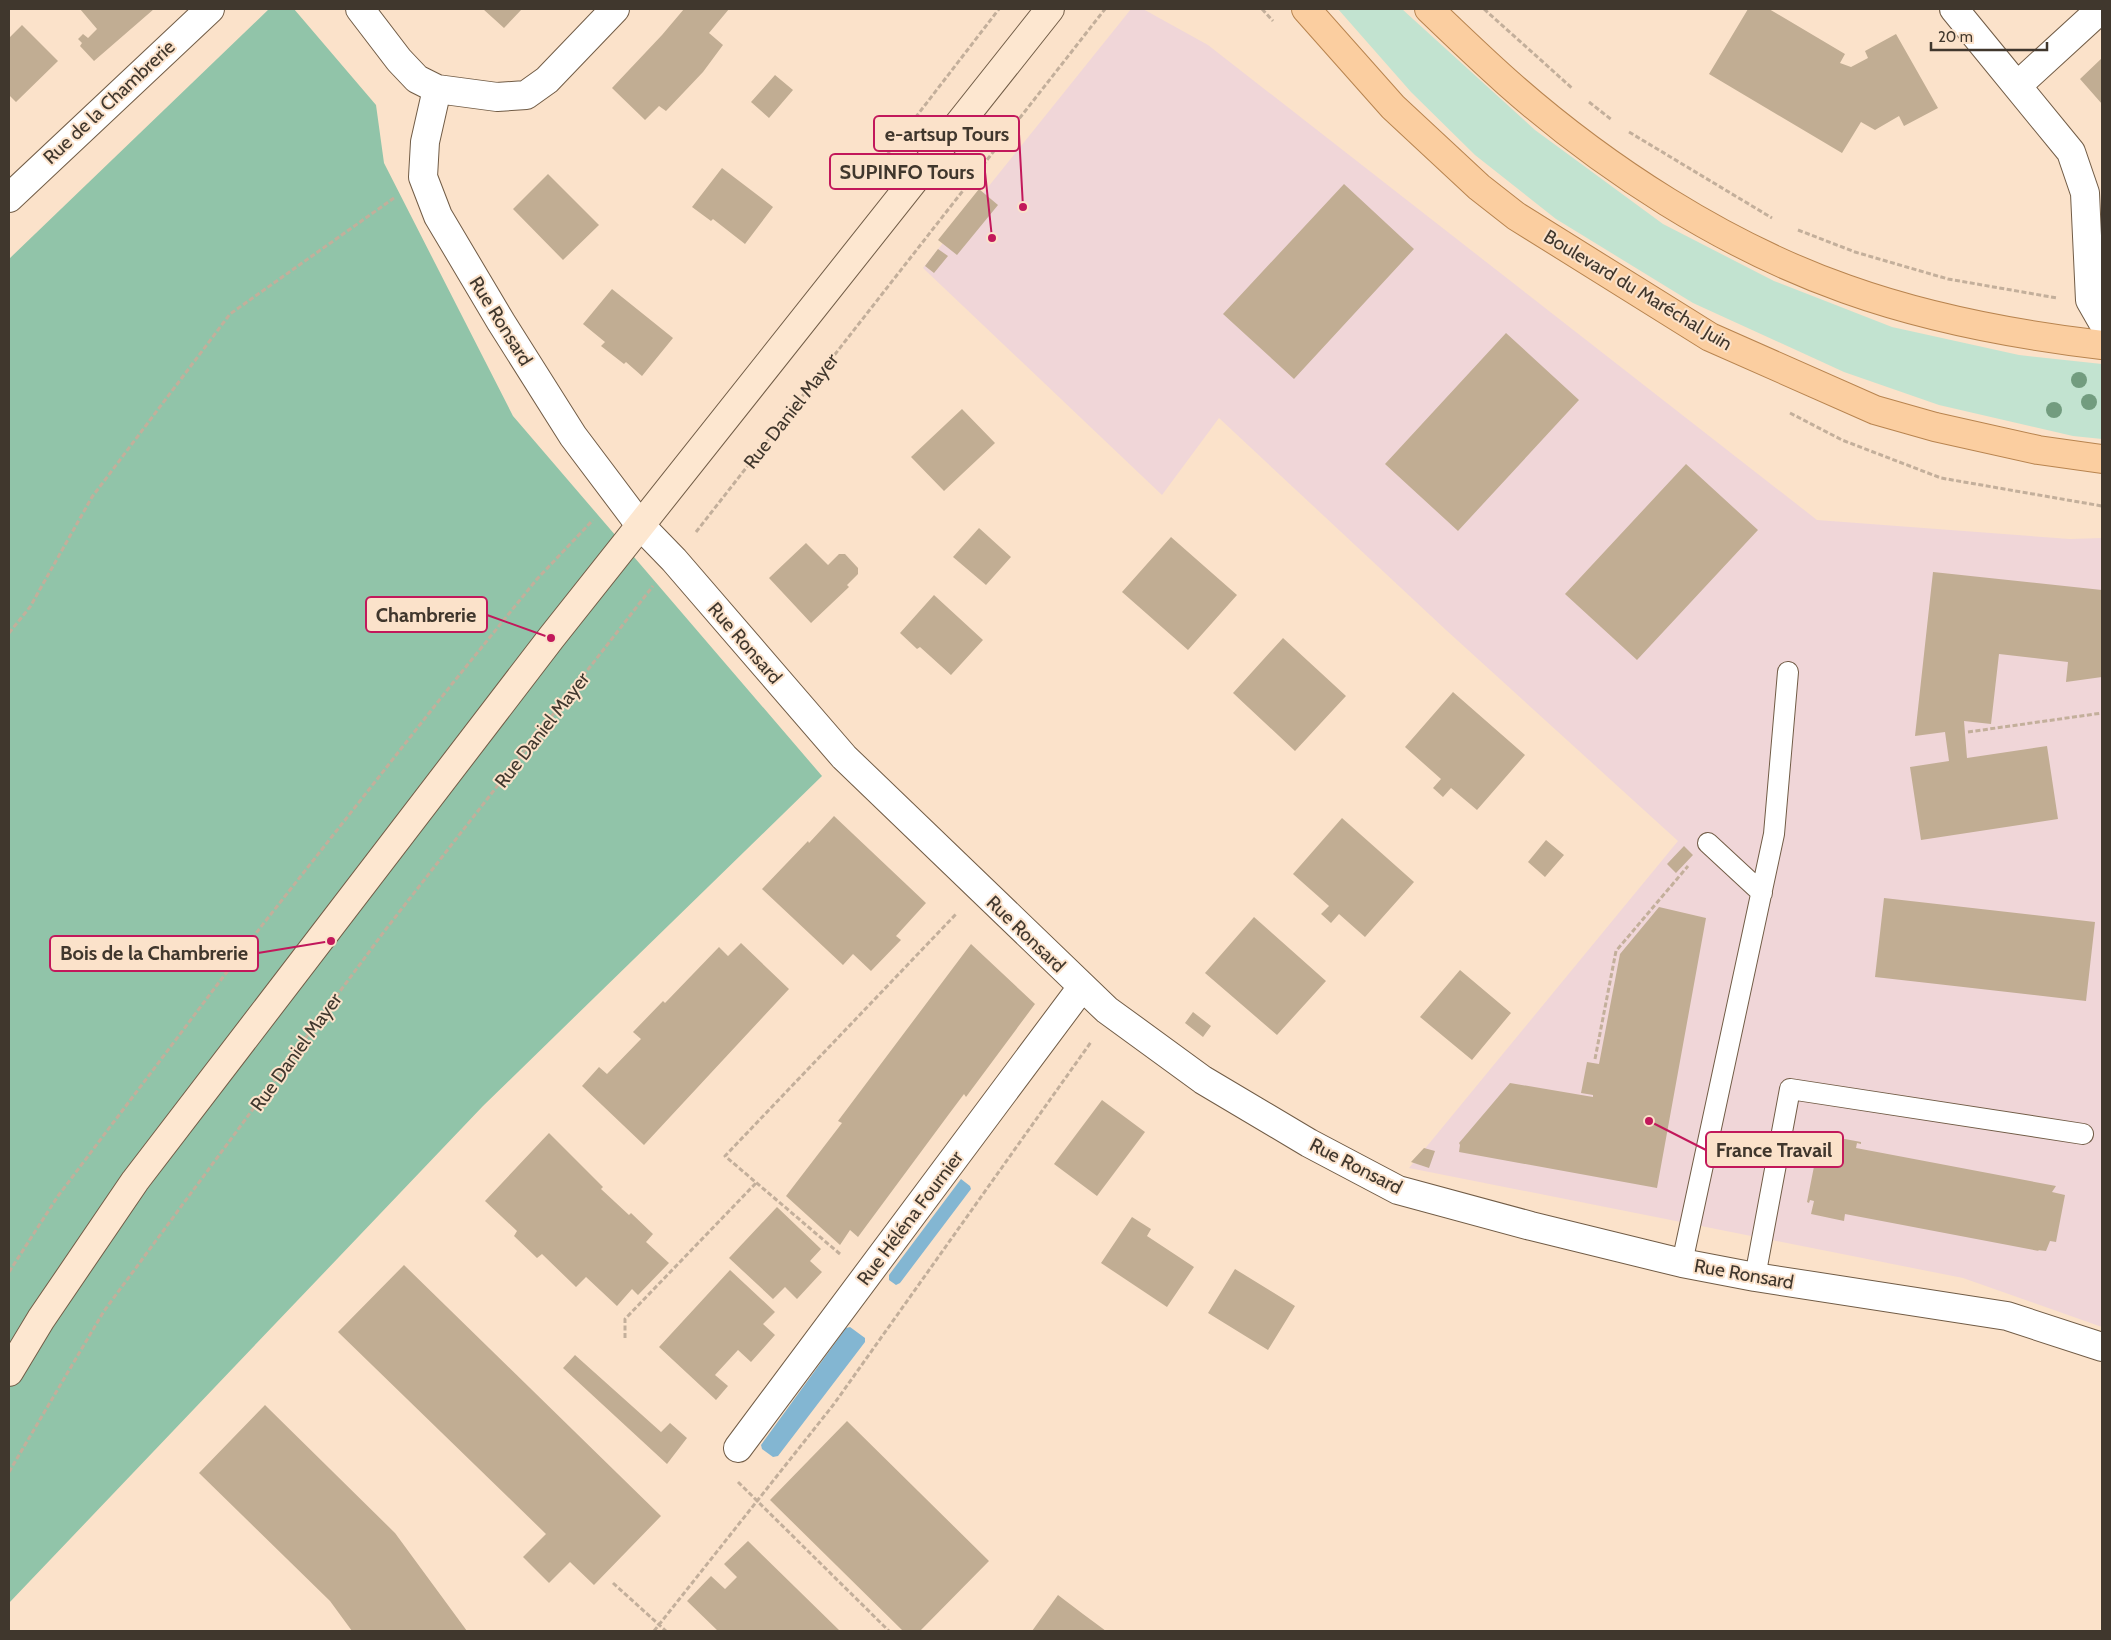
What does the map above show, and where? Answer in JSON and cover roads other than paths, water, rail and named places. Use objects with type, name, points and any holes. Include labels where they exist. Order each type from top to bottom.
[{"type":"main road","points":[[9,1372],[41,1319],[134,1181],[545,646],[1050,9]]},
{"type":"main road","name":"Boulevard du Maréchal Juin","points":[[1306,9],[1393,107],[1479,187],[1516,216],[1710,337],[1875,410],[1935,427],[2038,450],[2102,459]]},
{"type":"main road","points":[[1429,9],[1507,83],[1550,118],[1638,182],[1682,210],[1751,248],[1847,290],[1924,312],[1980,326],[2045,338],[2102,345]]},
{"type":"street","name":"Rue de la Chambrerie","points":[[9,198],[210,9]]},
{"type":"street","points":[[360,9],[416,79],[437,89],[497,97],[526,95],[547,80],[615,9]]},
{"type":"street","points":[[1954,9],[2071,152],[2085,193],[2090,300],[2102,321]]},
{"type":"street","points":[[2018,85],[2101,9]]},
{"type":"street","name":"Rue Ronsard","points":[[437,89],[425,142],[423,177],[438,216],[501,322],[573,436],[640,525],[674,560],[844,757],[979,889],[1107,1010],[1203,1080],[1309,1143],[1398,1190],[1531,1226],[1682,1263],[1755,1277],[2007,1316],[2102,1347]]},
{"type":"street","name":"Rue Héléna Fournier","points":[[738,1448],[1082,987]]},
{"type":"lane","points":[[1682,1263],[1774,834],[1788,672]]},
{"type":"lane","points":[[1708,843],[1762,893]]},
{"type":"lane","points":[[1755,1277],[1790,1089],[2083,1134]]},
{"type":"water","points":[[961,1179],[971,1189],[900,1283],[896,1285],[889,1280],[889,1275]]},
{"type":"water","points":[[850,1327],[865,1338],[865,1342],[778,1456],[773,1457],[762,1449],[761,1445],[846,1328]]},
{"type":"place","name":"e-artsup Tours","points":[[1023,207]]},
{"type":"place","name":"SUPINFO Tours","points":[[992,238]]},
{"type":"place","name":"Chambrerie","points":[[551,638]]},
{"type":"place","name":"Bois de la Chambrerie","points":[[331,941]]},
{"type":"place","name":"France Travail","points":[[1649,1121]]}]
